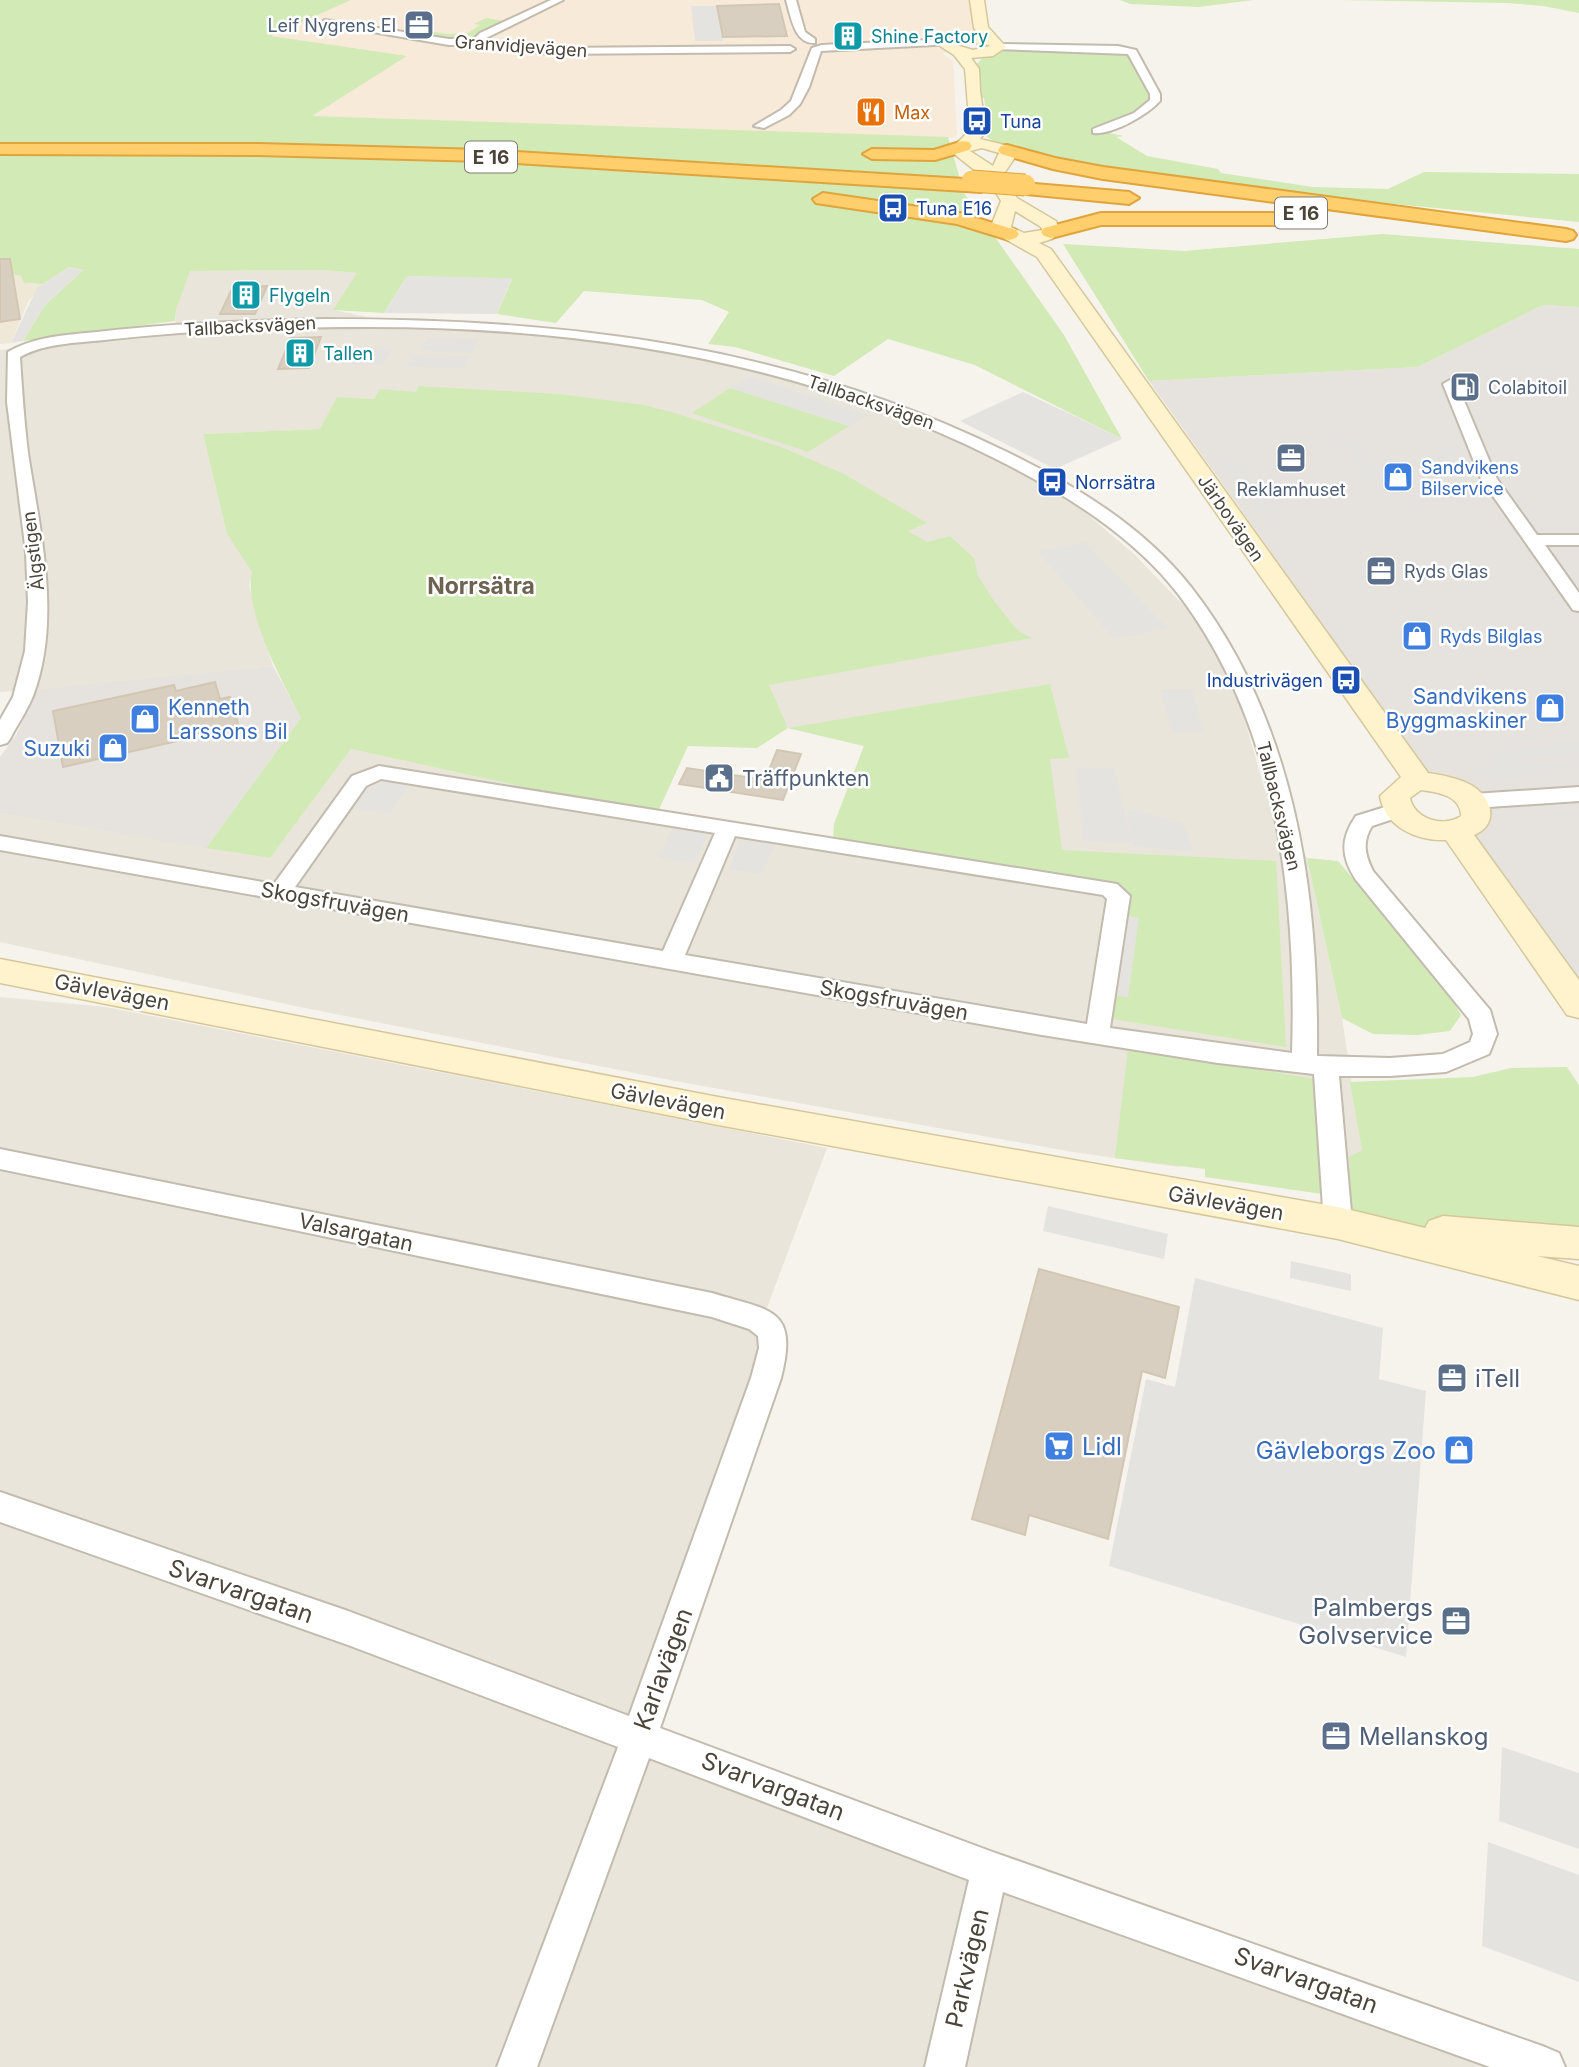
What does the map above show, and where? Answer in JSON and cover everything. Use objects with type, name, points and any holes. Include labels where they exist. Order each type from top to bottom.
[{"type":"highway","points":[[274,146],[719,150]]},
{"type":"highway","name":"E 16","points":[[0,147],[274,146],[560,156],[1001,186],[1573,238]]},
{"type":"highway","points":[[848,153],[918,156],[949,152],[965,146]]},
{"type":"highway","name":"E 16","points":[[0,147],[412,153],[1001,186]]},
{"type":"highway","points":[[1004,148],[1038,159],[1175,183],[1573,238]]},
{"type":"highway","points":[[412,153],[607,171],[744,188]]},
{"type":"highway","points":[[810,197],[960,219],[1012,235]]},
{"type":"highway","points":[[1048,240],[1101,219],[1251,218],[1573,238]]},
{"type":"main road","points":[[977,0],[981,28],[993,47]]},
{"type":"main road","points":[[953,47],[981,28]]},
{"type":"main road","points":[[968,38],[993,47]]},
{"type":"main road","points":[[953,47],[993,47]]},
{"type":"main road","points":[[953,47],[972,69],[972,91],[978,131],[1004,148],[1008,156],[1001,186],[1000,226],[1012,235]]},
{"type":"main road","points":[[972,69],[993,47]]},
{"type":"main road","points":[[965,146],[978,131]]},
{"type":"main road","points":[[965,146],[983,143],[1004,148]]},
{"type":"main road","name":"Järbovägen","points":[[965,146],[961,153],[1050,225],[1048,240],[1419,781]]},
{"type":"main road","name":"Järbovägen","points":[[1012,235],[1048,240]]},
{"type":"main road","points":[[1419,781],[1452,787],[1473,802],[1477,809],[1476,820],[1465,829],[1434,831],[1405,817],[1394,801],[1397,791],[1419,781]]},
{"type":"main road","points":[[1455,831],[1579,1006]]},
{"type":"main road","name":"Gävlevägen","points":[[0,971],[718,1111],[1338,1223],[1579,1283]]},
{"type":"main road","name":"Gävlevägen","points":[[1338,1223],[1579,1242]]},
{"type":"street","points":[[481,42],[479,38],[482,35],[558,0]]},
{"type":"street","points":[[790,0],[802,33],[816,48]]},
{"type":"street","name":"Granvidjevägen","points":[[325,23],[449,42],[481,42],[503,47],[561,51],[792,46],[816,48]]},
{"type":"street","points":[[792,46],[802,33]]},
{"type":"street","points":[[792,46],[816,48],[896,44],[953,47]]},
{"type":"street","points":[[993,47],[1118,49],[1132,52],[1155,94],[1155,101],[1138,115],[1097,131]]},
{"type":"street","points":[[760,126],[782,116],[798,104],[816,48]]},
{"type":"street","name":"Tallbacksvägen","points":[[12,351],[48,342],[131,333],[274,324],[353,323],[501,328],[653,344],[753,364],[860,396],[974,441],[1057,485],[1131,536],[1172,575],[1214,631],[1238,673],[1266,746],[1296,862],[1315,1065],[1338,1223]]},
{"type":"street","name":"Älgstigen","points":[[0,739],[19,708],[30,678],[38,617],[37,570],[17,438],[12,351]]},
{"type":"street","points":[[1450,384],[1489,479],[1579,606]]},
{"type":"street","points":[[1534,540],[1579,540]]},
{"type":"street","points":[[279,892],[359,781],[371,773],[379,772],[1109,889],[1119,896],[1097,1035]]},
{"type":"street","points":[[1473,802],[1579,794]]},
{"type":"street","name":"Skogsfruvägen","points":[[0,843],[1218,1054],[1315,1065],[1390,1067],[1446,1063],[1480,1048],[1485,1034],[1481,1016],[1364,875],[1353,856],[1353,840],[1364,821],[1398,810]]},
{"type":"street","points":[[671,960],[729,828]]},
{"type":"street","name":"Valsargatan","points":[[0,1159],[712,1305]]},
{"type":"street","name":"Karlavägen","points":[[517,2067],[640,1736],[766,1378],[774,1348],[771,1329],[764,1324],[712,1305]]},
{"type":"street","name":"Svarvargatan","points":[[0,1507],[348,1628],[990,1869],[1525,2063]]},
{"type":"street","name":"Parkvägen","points":[[945,2067],[990,1869]]},
{"type":"shaded area","points":[[351,0],[978,0],[981,28],[943,54],[953,61],[957,134],[953,138],[310,116],[406,57],[270,36]]},
{"type":"shaded area","points":[[691,6],[717,6],[723,41],[695,41]]},
{"type":"shaded area","points":[[69,267],[83,270],[45,305],[23,341],[11,343],[37,288]]},
{"type":"shaded area","points":[[324,270],[358,273],[334,310],[408,326],[605,341],[688,353],[775,374],[861,402],[929,427],[1029,477],[1086,513],[1134,554],[1187,609],[1209,639],[1236,689],[1265,791],[1307,858],[1342,1018],[1362,1150],[1351,1169],[1249,1151],[1178,1167],[1073,1152],[675,1081],[295,1006],[0,942],[0,813],[270,858],[351,749],[656,816],[833,844],[834,824],[864,746],[788,728],[768,685],[319,429],[203,434],[227,534],[253,572],[249,586],[273,666],[64,689],[0,692],[0,350],[175,330],[176,310],[189,271]]},
{"type":"shaded area","points":[[0,272],[21,276],[29,284],[43,284],[28,302],[11,343],[0,344]]},
{"type":"shaded area","points":[[407,276],[512,278],[497,314],[384,313]]},
{"type":"shaded area","points":[[1543,305],[1579,307],[1579,1006],[1455,831],[1477,814],[1431,782],[1419,759],[1149,381],[1418,367]]},
{"type":"shaded area","points":[[428,338],[479,339],[473,353],[421,351]]},
{"type":"shaded area","points":[[346,347],[392,349],[383,365],[337,364]]},
{"type":"shaded area","points":[[412,355],[469,356],[465,368],[406,367]]},
{"type":"shaded area","points":[[749,376],[868,415],[849,426],[730,388]]},
{"type":"shaded area","points":[[1023,392],[1122,439],[1055,469],[960,421]]},
{"type":"shaded area","points":[[1349,437],[1384,478],[1372,479],[1337,438]]},
{"type":"shaded area","points":[[1436,449],[1451,449],[1473,478],[1457,479]]},
{"type":"shaded area","points":[[1232,459],[1274,513],[1261,514],[1219,460]]},
{"type":"shaded area","points":[[1085,542],[1168,629],[1114,639],[1038,552]]},
{"type":"shaded area","points":[[273,666],[301,718],[206,848],[0,813],[0,757],[16,735],[36,690]]},
{"type":"shaded area","points":[[1160,689],[1192,689],[1204,733],[1172,733]]},
{"type":"shaded area","points":[[1579,743],[1579,753],[1496,763],[1488,753]]},
{"type":"shaded area","points":[[1543,762],[1551,772],[1481,779],[1473,769]]},
{"type":"shaded area","points":[[1075,767],[1114,768],[1132,843],[1084,841]]},
{"type":"shaded area","points":[[383,781],[409,786],[390,814],[347,807],[364,783],[381,785]]},
{"type":"shaded area","points":[[1126,808],[1184,824],[1193,851],[1134,847]]},
{"type":"shaded area","points":[[673,826],[709,832],[694,864],[658,858]]},
{"type":"shaded area","points":[[742,836],[776,841],[762,874],[729,869]]},
{"type":"shaded area","points":[[1116,914],[1139,918],[1128,997],[1104,993]]},
{"type":"shaded area","points":[[0,997],[106,1007],[827,1148],[765,1313],[782,1327],[787,1348],[648,1751],[1517,2067],[0,2067]]},
{"type":"shaded area","points":[[1048,1206],[1168,1234],[1164,1259],[1043,1231]]},
{"type":"shaded area","points":[[1291,1261],[1351,1274],[1351,1291],[1290,1278]]},
{"type":"shaded area","points":[[1195,1278],[1383,1328],[1379,1379],[1426,1391],[1406,1657],[1109,1566],[1146,1379],[1175,1387]]},
{"type":"shaded area","points":[[1502,1747],[1579,1773],[1579,1849],[1499,1821]]},
{"type":"shaded area","points":[[1488,1842],[1579,1875],[1579,1982],[1482,1946]]},
{"type":"green space","points":[[0,0],[351,0],[271,36],[407,56],[312,116],[948,137],[964,193],[1064,335],[1122,439],[975,365],[888,339],[834,376],[735,347],[708,344],[729,312],[702,300],[584,291],[556,323],[497,314],[512,279],[407,276],[384,313],[333,310],[357,273],[324,270],[190,271],[176,310],[175,321],[23,341],[45,305],[83,270],[69,267],[43,284],[24,283],[21,276],[0,272]]},
{"type":"green space","points":[[1120,0],[1253,0],[1199,7],[1130,4]]},
{"type":"green space","points":[[1342,0],[1579,0],[1579,13],[1507,3]]},
{"type":"green space","points":[[486,18],[511,22],[470,43],[392,33],[399,30],[417,33],[424,30],[447,34],[468,33],[480,25],[474,24]]},
{"type":"green space","points":[[999,47],[1132,52],[1155,94],[1153,104],[1099,131],[1124,136],[1116,137],[1147,156],[1218,169],[1221,173],[1313,187],[1388,189],[1424,172],[1579,174],[1579,222],[1176,183],[1007,150],[978,131],[988,124],[984,98],[973,98],[972,69],[988,52]]},
{"type":"green space","points":[[1382,234],[1579,249],[1579,307],[1543,305],[1418,367],[1149,381],[1063,244],[1184,251]]},
{"type":"green space","points":[[419,386],[559,394],[644,405],[784,448],[844,474],[927,523],[908,531],[927,542],[950,536],[974,558],[978,576],[1018,631],[1032,638],[769,685],[788,728],[757,748],[688,746],[656,816],[351,749],[270,858],[206,848],[301,718],[259,626],[253,606],[252,572],[227,534],[203,434],[320,429],[337,397],[374,399],[380,389],[416,392]]},
{"type":"green space","points":[[730,388],[849,426],[808,452],[692,413]]},
{"type":"green space","points":[[1050,684],[1069,758],[1050,759],[1062,850],[1276,861],[1286,1047],[1100,1017],[1104,993],[1127,997],[1138,918],[1116,914],[1119,896],[833,845],[834,824],[864,746],[788,728]]},
{"type":"green space","points":[[1307,858],[1338,861],[1443,983],[1461,1015],[1450,1031],[1417,1035],[1373,1034],[1342,1018]]},
{"type":"green space","points":[[1128,1048],[1327,1081],[1334,1165],[1350,1168],[1349,1157],[1362,1150],[1350,1082],[1473,1077],[1511,1068],[1567,1067],[1579,1085],[1579,1243],[1338,1223],[1336,1196],[1205,1177],[1205,1169],[1115,1158]]},
{"type":"building","points":[[779,4],[787,36],[723,37],[717,6]]},
{"type":"building","points":[[0,259],[10,259],[20,319],[0,322]]},
{"type":"building","name":"Flygeln","points":[[267,286],[255,314],[220,314],[233,287]]},
{"type":"building","name":"Tallen","points":[[321,337],[309,368],[278,369],[291,338]]},
{"type":"building","name":"Kenneth Larssons Bil","points":[[215,682],[220,699],[230,697],[239,727],[63,767],[53,711],[174,685],[176,691]]},
{"type":"building","name":"Träffpunkten","points":[[777,750],[801,754],[783,800],[679,784],[687,768],[765,780]]},
{"type":"building","name":"Lidl","points":[[1039,1269],[1179,1307],[1165,1378],[1142,1371],[1108,1539],[1029,1515],[1025,1535],[972,1519]]},
{"type":"place","name":"Leif Nygrens El","points":[[419,25]]},
{"type":"place","name":"Shine Factory","points":[[848,36]]},
{"type":"place","name":"Max","points":[[871,112]]},
{"type":"place","name":"Tuna","points":[[977,121]]},
{"type":"place","name":"Tuna E16","points":[[893,208]]},
{"type":"place","name":"Flygeln","points":[[246,295]]},
{"type":"place","name":"Tallen","points":[[300,353]]},
{"type":"place","name":"Colabitoil","points":[[1465,387]]},
{"type":"place","name":"Reklamhuset","points":[[1291,458]]},
{"type":"place","name":"Sandvikens Bilservice","points":[[1398,477]]},
{"type":"place","name":"Norrsätra","points":[[1052,482]]},
{"type":"place","name":"Ryds Glas","points":[[1381,571]]},
{"type":"place","name":"Ryds Bilglas","points":[[1417,636]]},
{"type":"place","name":"Industrivägen","points":[[1346,680]]},
{"type":"place","name":"Sandvikens Byggmaskiner","points":[[1550,708]]},
{"type":"place","name":"Kenneth Larssons Bil","points":[[145,719]]},
{"type":"place","name":"Suzuki","points":[[113,748]]},
{"type":"place","name":"Träffpunkten","points":[[719,778]]},
{"type":"place","name":"iTell","points":[[1452,1378]]},
{"type":"place","name":"Lidl","points":[[1059,1446]]},
{"type":"place","name":"Gävleborgs Zoo","points":[[1459,1450]]},
{"type":"place","name":"Palmbergs Golvservice","points":[[1456,1621]]},
{"type":"place","name":"Mellanskog","points":[[1336,1736]]},
{"type":"district","name":"Norrsätra","points":[[481,586]]}]
